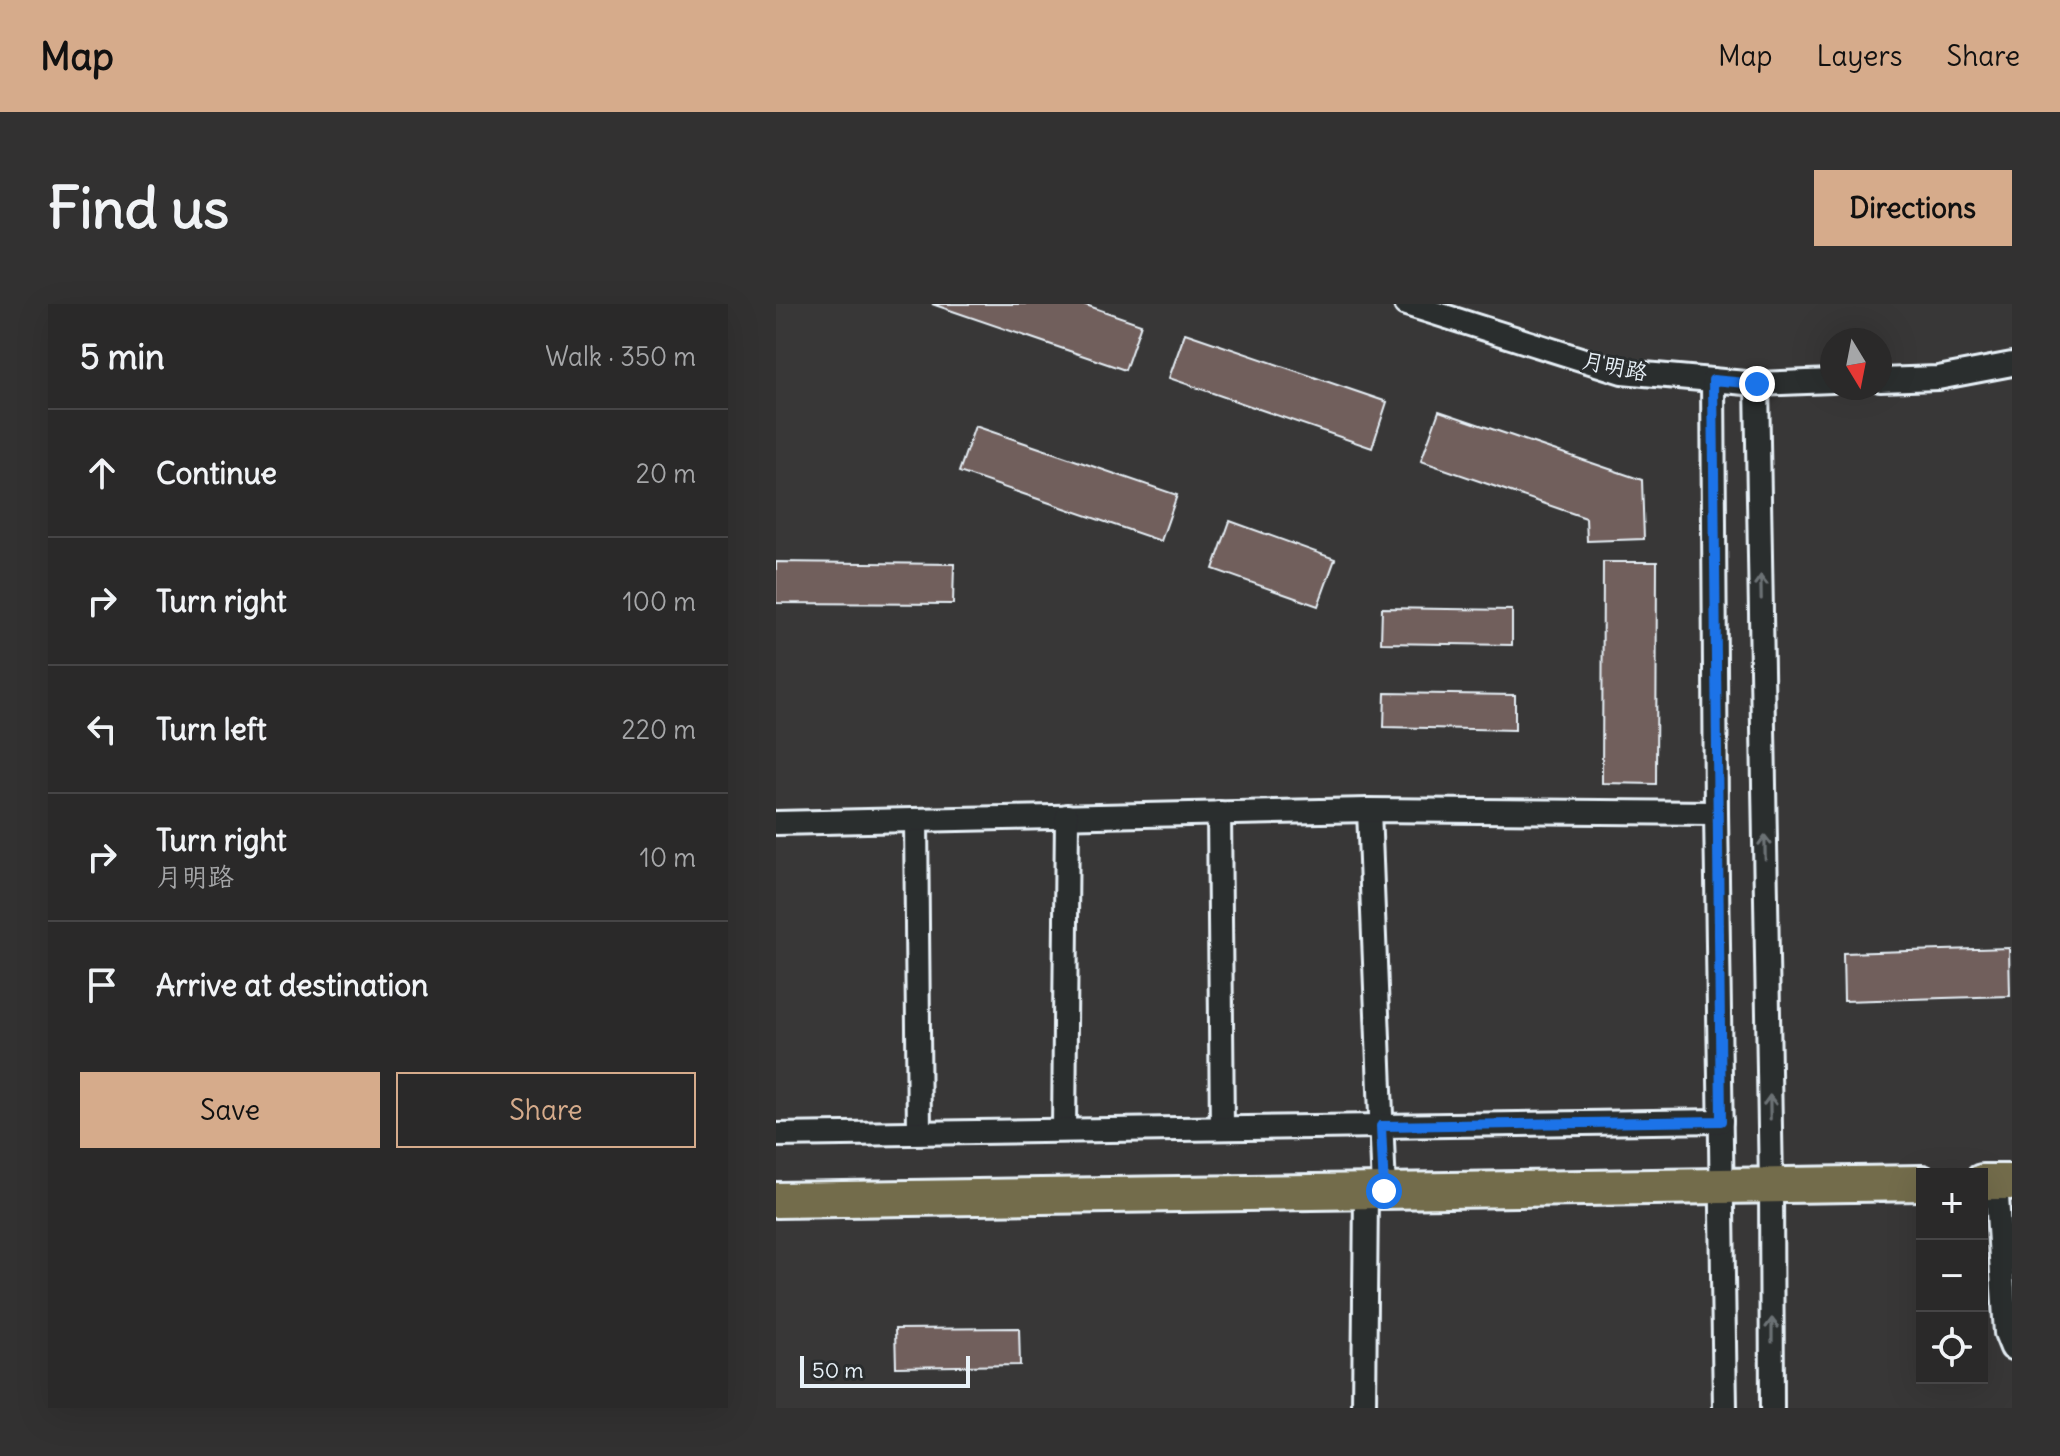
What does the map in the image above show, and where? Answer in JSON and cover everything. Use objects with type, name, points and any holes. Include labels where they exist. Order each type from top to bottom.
[{"type":"highway","points":[[776,1200],[1916,1183]]},
{"type":"street","name":"月明路","points":[[1406,304],[1622,372],[1757,384],[1820,381]]},
{"type":"street","points":[[1892,380],[1938,378],[2012,364]]},
{"type":"street","points":[[1713,380],[1725,1408]]},
{"type":"street","points":[[1757,384],[1772,1408]]},
{"type":"street","points":[[776,823],[1369,810],[1716,813]]},
{"type":"street","points":[[1364,1408],[1381,1126],[1369,810]]},
{"type":"street","points":[[1219,813],[1222,1128]]},
{"type":"street","points":[[1064,1130],[1067,816]]},
{"type":"street","points":[[916,820],[919,1132]]},
{"type":"street","points":[[776,1135],[1721,1121]]},
{"type":"street","points":[[1997,1182],[2006,1333],[2012,1348]]},
{"type":"building","points":[[932,304],[1083,304],[1141,324],[1125,370]]},
{"type":"building","points":[[1185,333],[1387,402],[1372,448],[1169,378]]},
{"type":"building","points":[[1439,411],[1642,480],[1644,539],[1587,541],[1586,518],[1421,461]]},
{"type":"building","points":[[975,426],[1177,495],[1161,541],[959,472]]},
{"type":"building","points":[[1230,521],[1335,559],[1318,606],[1213,569]]},
{"type":"building","points":[[776,562],[954,564],[953,604],[776,603]]},
{"type":"building","points":[[1603,562],[1657,562],[1656,784],[1602,783]]},
{"type":"building","points":[[1382,608],[1512,610],[1512,645],[1381,643]]},
{"type":"building","points":[[1385,693],[1515,695],[1515,730],[1384,727]]},
{"type":"building","points":[[2009,948],[2010,996],[1844,1001],[1843,953]]},
{"type":"building","points":[[1019,1328],[1020,1365],[896,1367],[895,1329]]},
{"type":"route","points":[[1384,1191],[1381,1126],[1721,1121],[1713,380],[1757,384]]}]
